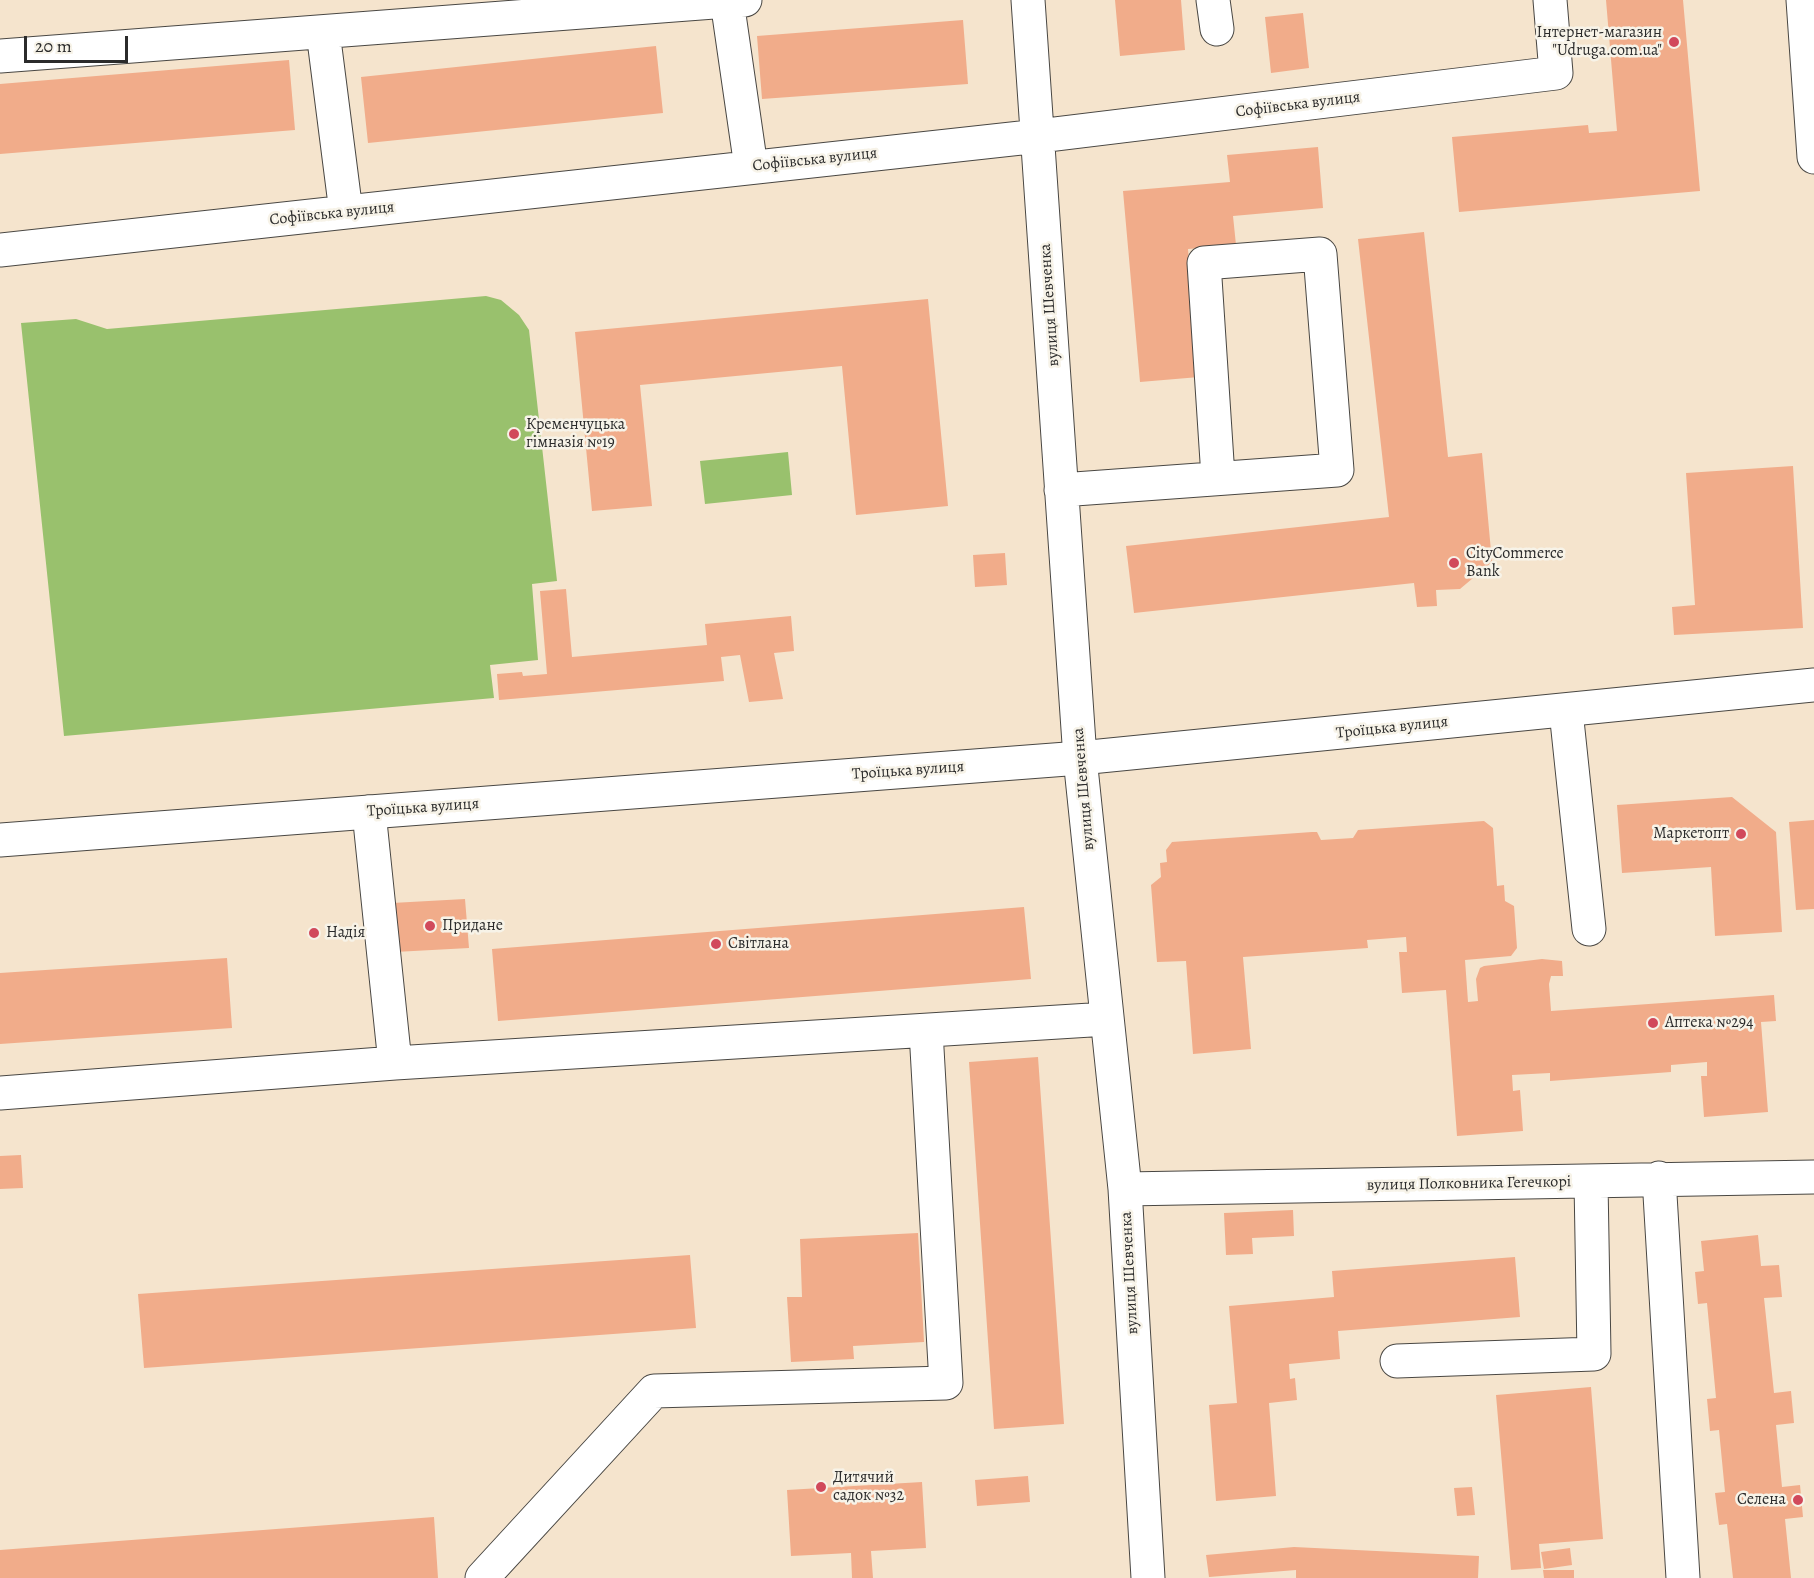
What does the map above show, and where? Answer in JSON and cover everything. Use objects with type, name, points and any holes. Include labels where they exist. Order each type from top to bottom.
[{"type":"street","name":"вулиця Шевченка","points":[[1028,0],[1080,758],[1125,1189],[1148,1578]]},
{"type":"street","name":"Софіївська вулиця","points":[[0,250],[1039,136],[1556,73],[1550,0]]},
{"type":"street","points":[[1803,0],[1810,70],[1814,157]]},
{"type":"street","points":[[0,56],[736,1],[751,167]]},
{"type":"street","points":[[323,32],[346,212]]},
{"type":"street","points":[[1061,490],[1337,470],[1320,254],[1204,263],[1218,477]]},
{"type":"street","name":"Троїцька вулиця","points":[[0,840],[1080,758],[1814,685]]},
{"type":"street","points":[[1566,711],[1589,929]]},
{"type":"street","points":[[369,812],[394,1063]]},
{"type":"street","points":[[0,1093],[394,1063],[1107,1019]]},
{"type":"street","points":[[482,1578],[654,1391],[946,1383],[926,1031]]},
{"type":"street","name":"вулиця Полковника Гегечкорі","points":[[1125,1189],[1814,1177]]},
{"type":"street","points":[[1659,1178],[1683,1578]]},
{"type":"street","points":[[1397,1361],[1594,1354],[1591,1182]]},
{"type":"green space","points":[[486,296],[501,300],[519,315],[529,330],[557,581],[532,584],[538,660],[490,665],[494,698],[64,736],[21,323],[76,319],[107,329]]},
{"type":"green space","points":[[788,452],[792,495],[705,504],[700,461]]},
{"type":"building","points":[[1115,0],[1181,0],[1185,50],[1120,56]]},
{"type":"building","points":[[1606,0],[1683,0],[1700,191],[1459,212],[1452,137],[1588,125],[1589,133],[1617,131]]},
{"type":"building","points":[[1303,13],[1309,68],[1271,73],[1265,17]]},
{"type":"building","points":[[963,20],[968,84],[762,99],[757,36]]},
{"type":"building","points":[[656,46],[663,113],[368,143],[361,77]]},
{"type":"building","points":[[289,60],[295,130],[0,154],[0,84]]},
{"type":"building","points":[[1318,147],[1323,208],[1233,216],[1236,245],[1188,249],[1199,377],[1140,382],[1123,191],[1230,182],[1227,155]]},
{"type":"building","points":[[1424,232],[1448,457],[1482,453],[1492,562],[1460,589],[1436,590],[1437,606],[1417,607],[1414,583],[1134,613],[1126,546],[1389,517],[1358,239]]},
{"type":"building","points":[[928,299],[948,506],[856,515],[842,366],[640,385],[652,506],[592,511],[575,332]]},
{"type":"building","points":[[1793,466],[1803,628],[1674,635],[1672,607],[1695,605],[1686,473]]},
{"type":"building","points":[[1005,553],[1007,585],[975,587],[973,555]]},
{"type":"building","points":[[566,589],[572,657],[707,645],[705,624],[791,616],[794,651],[774,653],[783,699],[749,702],[740,655],[721,657],[724,681],[499,700],[497,674],[522,672],[523,676],[547,674],[540,591]]},
{"type":"building","points":[[1732,797],[1776,832],[1782,932],[1715,936],[1711,867],[1622,873],[1617,805]]},
{"type":"building","points":[[1814,820],[1814,909],[1796,910],[1789,822]]},
{"type":"building","points":[[1484,821],[1493,828],[1497,886],[1504,885],[1505,901],[1514,906],[1517,948],[1511,956],[1465,960],[1468,1002],[1478,1001],[1476,979],[1480,968],[1542,959],[1562,961],[1563,976],[1551,976],[1549,984],[1551,1011],[1774,995],[1776,1021],[1761,1022],[1768,1112],[1704,1117],[1701,1076],[1707,1076],[1707,1062],[1671,1065],[1671,1072],[1550,1081],[1550,1073],[1512,1075],[1513,1091],[1520,1090],[1523,1131],[1457,1136],[1446,990],[1402,993],[1399,952],[1407,952],[1406,937],[1367,940],[1368,948],[1243,957],[1251,1049],[1193,1054],[1186,961],[1157,962],[1151,885],[1161,877],[1160,863],[1167,862],[1166,850],[1172,842],[1312,832],[1317,832],[1321,840],[1353,838],[1358,830]]},
{"type":"building","name":"Придане","points":[[465,899],[469,948],[395,952],[392,903]]},
{"type":"building","points":[[1024,907],[1031,979],[498,1021],[492,949]]},
{"type":"building","points":[[227,958],[232,1028],[0,1044],[0,973]]},
{"type":"building","points":[[1038,1057],[1064,1424],[994,1429],[969,1062]]},
{"type":"building","points":[[21,1155],[23,1188],[0,1189],[0,1156]]},
{"type":"building","points":[[1293,1210],[1294,1236],[1252,1238],[1253,1254],[1226,1255],[1224,1213]]},
{"type":"building","points":[[918,1233],[924,1342],[853,1346],[854,1359],[791,1362],[787,1297],[802,1297],[800,1239]]},
{"type":"building","points":[[1758,1235],[1761,1266],[1779,1265],[1782,1297],[1764,1298],[1774,1393],[1791,1391],[1794,1423],[1776,1425],[1782,1487],[1800,1485],[1803,1517],[1785,1519],[1791,1578],[1733,1578],[1727,1524],[1719,1525],[1715,1493],[1725,1492],[1719,1430],[1710,1431],[1707,1399],[1716,1398],[1707,1303],[1698,1304],[1695,1272],[1704,1271],[1701,1241]]},
{"type":"building","points":[[690,1255],[696,1328],[144,1368],[138,1294]]},
{"type":"building","points":[[1515,1257],[1520,1317],[1338,1331],[1340,1359],[1289,1364],[1290,1379],[1295,1378],[1297,1400],[1269,1403],[1276,1496],[1216,1501],[1209,1405],[1237,1403],[1229,1306],[1334,1297],[1332,1271]]},
{"type":"building","points":[[1591,1387],[1603,1539],[1539,1544],[1541,1568],[1511,1570],[1496,1395]]},
{"type":"building","points":[[1028,1476],[1030,1502],[977,1506],[975,1480]]},
{"type":"building","points":[[922,1482],[926,1548],[871,1551],[873,1578],[852,1578],[851,1553],[791,1556],[787,1490]]},
{"type":"building","points":[[1472,1487],[1475,1515],[1457,1516],[1454,1488]]},
{"type":"building","points":[[434,1517],[438,1578],[0,1578],[0,1550]]},
{"type":"building","points":[[1294,1547],[1479,1556],[1478,1578],[1296,1578],[1296,1570],[1209,1577],[1206,1555]]},
{"type":"building","points":[[1570,1548],[1572,1565],[1544,1569],[1541,1552]]},
{"type":"building","points":[[1543,1570],[1574,1570],[1574,1578],[1544,1578]]},
{"type":"place","name":"Iнтернет-магазин \"Udruga.com.ua\"","points":[[1674,42]]},
{"type":"place","name":"Кременчуцька гімназія №19","points":[[514,434]]},
{"type":"place","name":"CityCommerce Bank","points":[[1454,563]]},
{"type":"place","name":"Маркетопт","points":[[1741,834]]},
{"type":"place","name":"Придане","points":[[430,926]]},
{"type":"place","name":"Надія","points":[[314,933]]},
{"type":"place","name":"Світлана","points":[[716,944]]},
{"type":"place","name":"Аптека №294","points":[[1653,1023]]},
{"type":"place","name":"Дитячий садок №32","points":[[821,1487]]},
{"type":"place","name":"Селена","points":[[1798,1500]]}]
